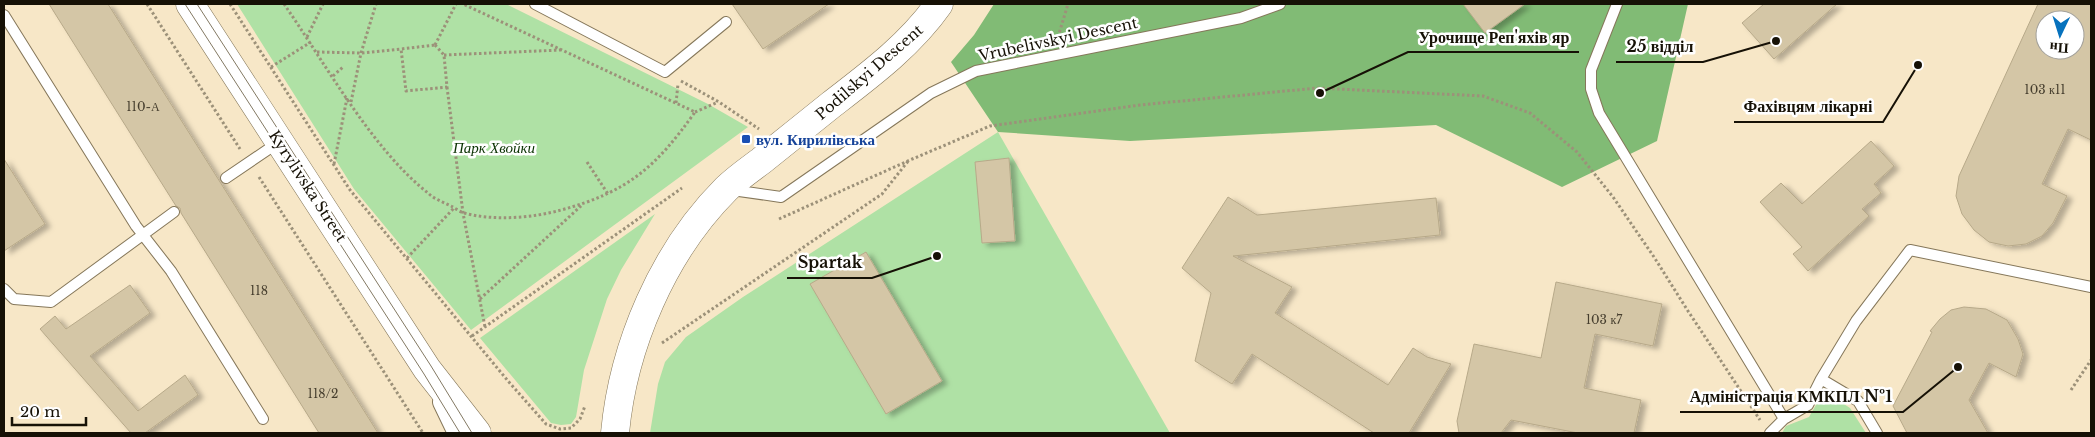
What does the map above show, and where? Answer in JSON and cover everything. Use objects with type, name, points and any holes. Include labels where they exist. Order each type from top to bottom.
[{"type":"street","name":"Kyrylivska Street","points":[[190,4],[427,369],[477,433]]},
{"type":"street","name":"Podilskyi Descent","points":[[616,422],[631,353],[650,300],[684,240],[726,189],[886,62],[924,25],[939,4]]},
{"type":"street","name":"Kyrylivska Street","points":[[427,369],[458,433]]},
{"type":"street","points":[[595,433],[616,422]]},
{"type":"lane","points":[[535,4],[665,72],[726,22]]},
{"type":"lane","name":"Vrubelivskyi Descent","points":[[726,189],[781,197],[931,93],[976,71],[1241,18],[1280,4]]},
{"type":"lane","points":[[1617,4],[1591,70],[1591,90],[1599,112],[1784,418]]},
{"type":"lane","points":[[4,15],[142,235],[171,271],[263,419]]},
{"type":"lane","points":[[226,178],[280,142]]},
{"type":"lane","points":[[4,289],[14,299],[51,302],[174,212]]},
{"type":"lane","points":[[1767,429],[1808,406],[1821,379],[1856,321],[1910,250],[2091,287]]},
{"type":"lane","points":[[1821,379],[1858,401],[1877,433]]},
{"type":"path","points":[[147,4],[423,433]]},
{"type":"path","points":[[230,4],[350,190],[508,381],[546,424],[560,429],[571,428],[580,419],[585,406]]},
{"type":"path","points":[[284,4],[347,97],[398,165],[428,194],[463,213],[502,218],[546,214],[584,204],[608,194],[644,172],[672,144],[695,112],[719,102]]},
{"type":"path","points":[[307,37],[323,4]]},
{"type":"path","points":[[351,102],[361,53],[376,4]]},
{"type":"path","points":[[435,45],[456,4]]},
{"type":"path","points":[[463,4],[695,112]]},
{"type":"path","points":[[1052,56],[1068,4]]},
{"type":"path","points":[[271,68],[311,42]]},
{"type":"path","points":[[317,52],[361,53],[435,45]]},
{"type":"path","points":[[435,45],[444,56],[463,213],[485,327]]},
{"type":"path","points":[[401,49],[406,91],[447,87]]},
{"type":"path","points":[[444,56],[561,50]]},
{"type":"path","points":[[333,76],[343,67]]},
{"type":"path","points":[[676,103],[678,79],[719,102],[759,129]]},
{"type":"path","points":[[779,219],[990,126],[1140,105],[1317,88],[1483,96],[1530,113],[1577,152],[1614,197],[1767,429]]},
{"type":"path","points":[[334,164],[347,97]]},
{"type":"path","points":[[654,348],[882,194],[910,160]]},
{"type":"path","points":[[587,162],[608,194]]},
{"type":"path","points":[[472,336],[682,188]]},
{"type":"path","points":[[480,300],[584,204]]},
{"type":"path","points":[[407,258],[454,208]]},
{"type":"path","points":[[2071,390],[2091,360]]},
{"type":"green space","name":"Парк Хвойки","points":[[237,4],[506,4],[708,104],[748,127],[471,330],[354,189]]},
{"type":"green space","points":[[994,4],[1688,4],[1657,141],[1562,187],[1436,125],[1130,141],[998,132],[951,62],[974,35]]},
{"type":"green space","points":[[998,132],[1170,433],[650,433],[658,384],[665,362],[686,337],[743,297]]},
{"type":"green space","points":[[655,214],[621,270],[607,299],[584,370],[576,417],[571,424],[551,423],[480,338]]},
{"type":"green space","points":[[1824,391],[1850,408],[1866,433],[1782,433],[1786,426],[1809,417]]},
{"type":"building","points":[[49,4],[108,4],[378,433],[319,433],[181,213],[180,208],[176,206]]},
{"type":"building","points":[[732,4],[829,4],[763,49]]},
{"type":"building","points":[[1463,4],[1525,4],[1485,33]]},
{"type":"building","points":[[1764,4],[1837,4],[1774,59],[1742,23]]},
{"type":"building","points":[[2038,4],[2091,4],[2091,140],[2068,129],[2042,184],[2067,196],[2053,223],[2042,236],[2026,244],[2008,246],[1989,242],[1974,230],[1962,214],[1956,196],[1959,176],[2035,11],[2035,60],[2085,60],[2085,10],[2035,10]]},
{"type":"building","points":[[1871,141],[1894,166],[1874,184],[1881,193],[1862,209],[1869,216],[1808,271],[1793,254],[1802,247],[1760,202],[1781,183],[1802,204]]},
{"type":"building","points":[[1009,158],[1015,241],[982,243],[975,162]]},
{"type":"building","points":[[4,159],[45,224],[4,251]]},
{"type":"building","points":[[1228,197],[1257,215],[1436,198],[1440,235],[1233,256],[1292,287],[1275,313],[1388,385],[1413,348],[1427,357],[1451,364],[1409,433],[1374,433],[1252,354],[1232,384],[1195,361],[1211,293],[1182,268]]},
{"type":"building","points":[[866,252],[942,381],[886,414],[810,284]]},
{"type":"building","points":[[1556,282],[1662,304],[1653,346],[1595,334],[1584,388],[1641,400],[1634,433],[1578,433],[1511,420],[1501,433],[1459,433],[1457,421],[1474,344],[1541,358]]},
{"type":"building","points":[[130,285],[150,313],[90,356],[138,411],[185,375],[198,395],[145,433],[131,433],[40,329],[55,316],[66,329]]},
{"type":"building","points":[[1964,307],[1986,309],[2007,320],[2018,339],[2023,354],[2016,377],[1989,363],[1969,400],[1988,433],[1907,433],[1893,406],[1932,332],[1930,331],[1951,310]]},
{"type":"tram line","points":[[185,4],[424,374],[460,433]]},
{"type":"tram line","points":[[197,4],[431,366],[472,433]]},
{"type":"place","name":"25 відділ","points":[[1776,41]]},
{"type":"place","name":"Фахівцям лікарні","points":[[1918,65]]},
{"type":"place","name":"Урочище Реп'яхів яр","points":[[1320,93]]},
{"type":"place","name":"вул. Кирилівська","points":[[746,139]]},
{"type":"place","name":"Spartak","points":[[937,256]]},
{"type":"place","name":"Адміністрація КМКПЛ №1","points":[[1958,367]]}]
